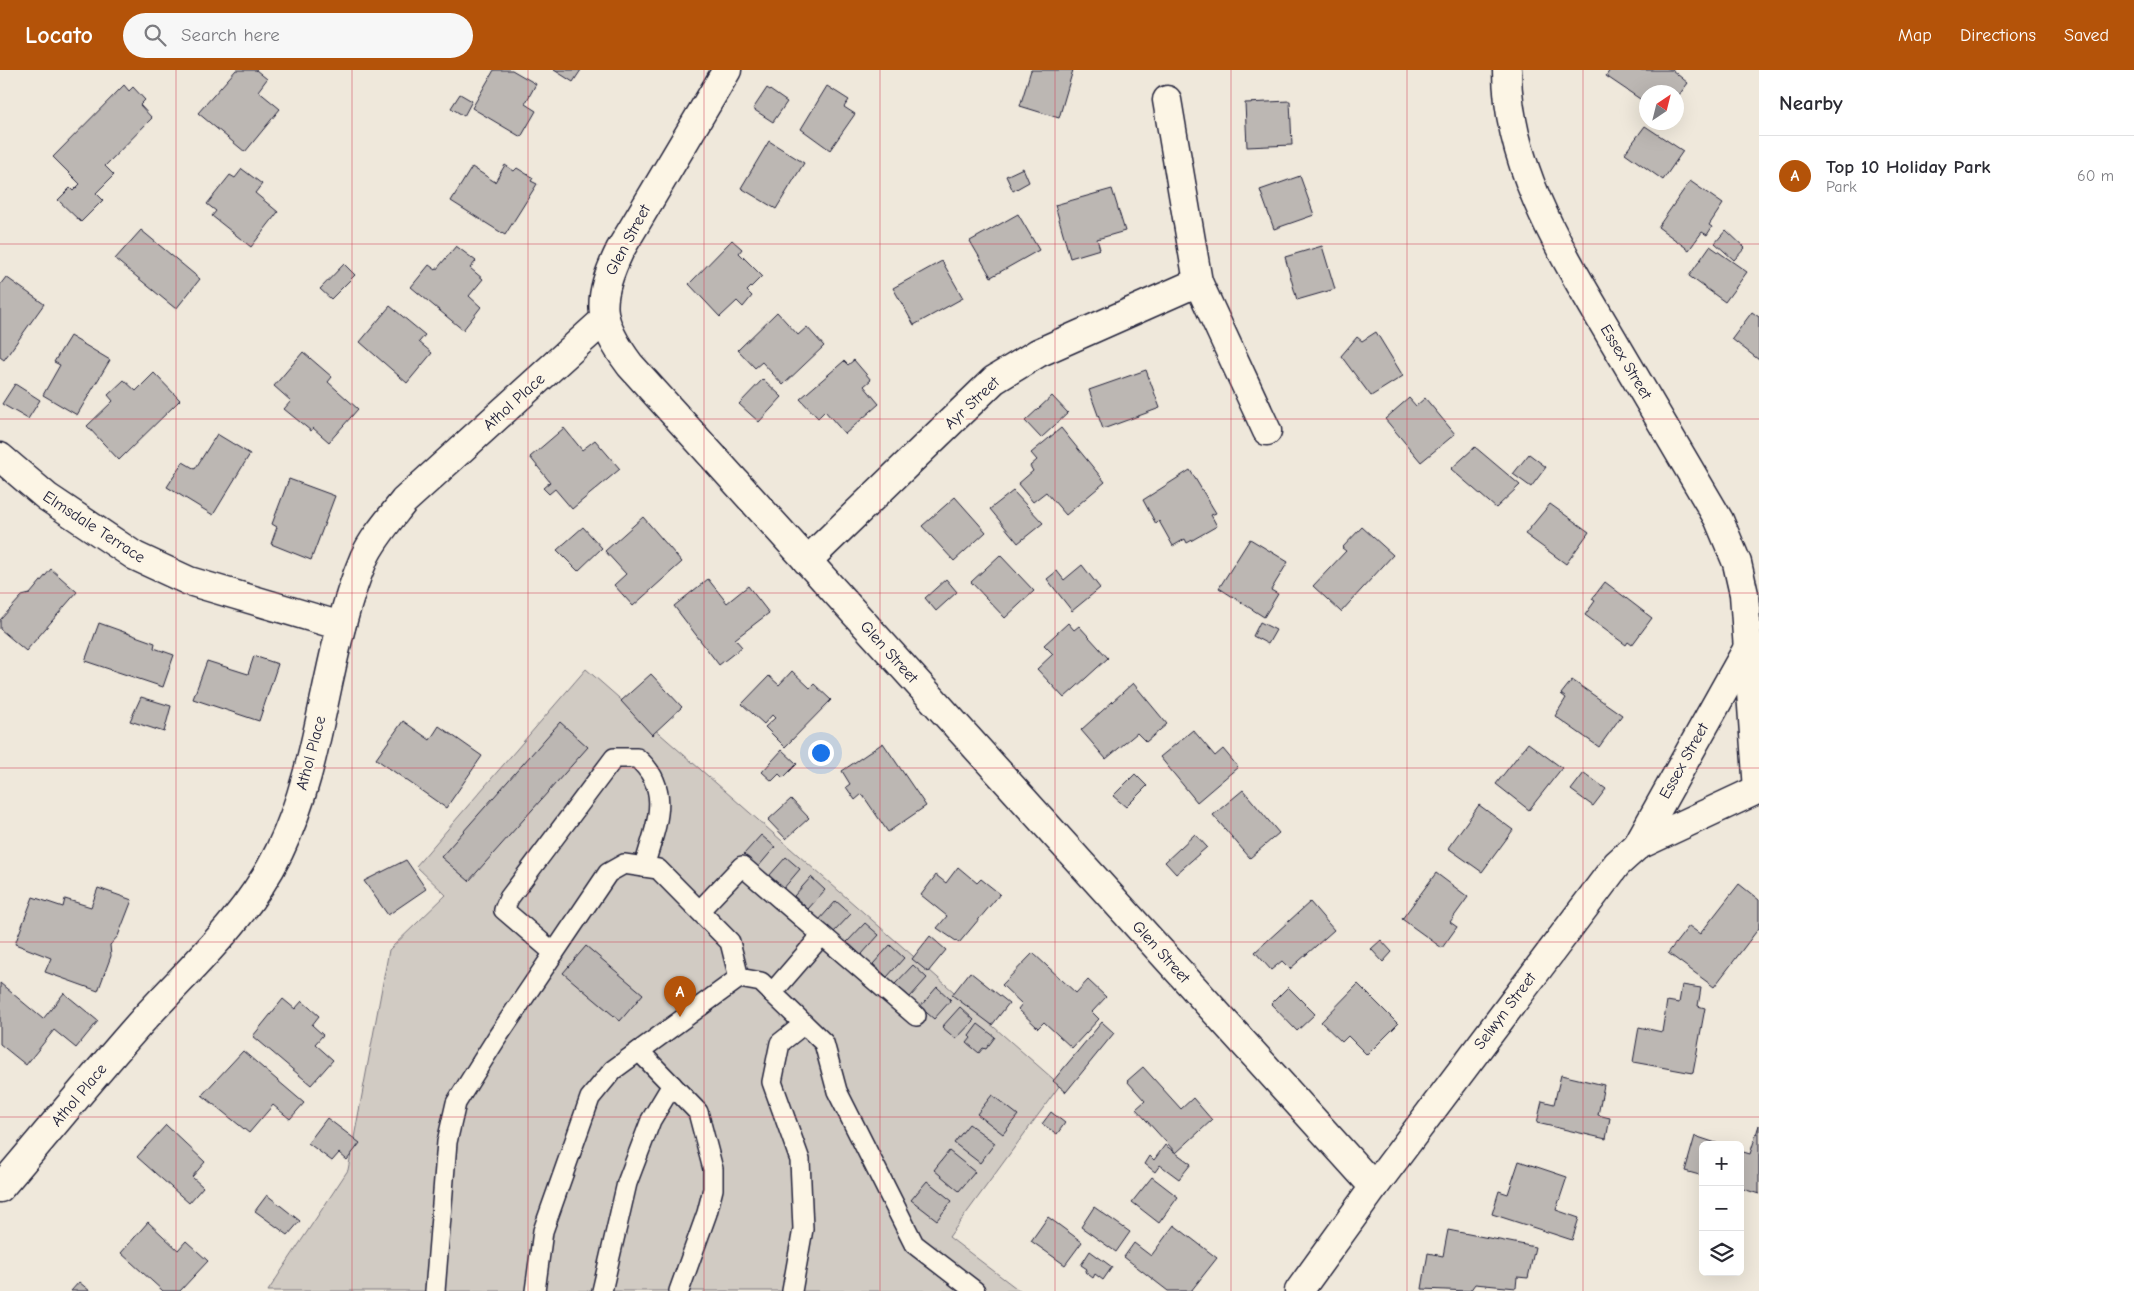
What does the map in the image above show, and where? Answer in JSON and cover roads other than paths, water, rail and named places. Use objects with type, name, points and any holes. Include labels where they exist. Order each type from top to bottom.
[{"type":"street","name":"Glen Street","points":[[727,70],[620,250],[608,276],[603,298],[604,320],[616,346],[630,366],[1374,1186]]},
{"type":"street","name":"Essex Street","points":[[1507,70],[1507,89],[1518,144],[1537,201],[1568,263],[1720,520],[1738,563],[1744,594],[1746,651],[1758,789]]},
{"type":"street","points":[[1167,100],[1198,282],[1268,431]]},
{"type":"street","name":"Ayr Street","points":[[808,561],[994,380],[1038,353],[1198,282]]},
{"type":"street","name":"Athol Place","points":[[0,1188],[142,1022],[234,922],[261,887],[280,850],[297,805],[319,730],[341,626],[365,557],[404,501],[604,320]]},
{"type":"street","name":"Elmsdale Terrace","points":[[0,457],[47,497],[135,556],[189,581],[341,626]]},
{"type":"street","name":"Essex Street","points":[[1637,846],[1746,651]]},
{"type":"street","name":"Selwyn Street","points":[[1299,1291],[1374,1186],[1617,864],[1637,846],[1758,789]]},
{"type":"lane","points":[[554,953],[504,910],[509,898],[614,758],[637,758],[654,776],[659,795],[659,813],[644,867]]},
{"type":"lane","points":[[435,1291],[447,1142],[456,1103],[608,873],[624,864],[658,869],[730,942],[739,978]]},
{"type":"lane","points":[[700,910],[742,866],[916,1016]]},
{"type":"lane","points":[[772,994],[822,935]]},
{"type":"lane","points":[[535,1291],[543,1231],[590,1098],[613,1070],[739,978],[761,982],[824,1043],[837,1091],[914,1244],[975,1291]]},
{"type":"lane","points":[[792,1291],[803,1229],[800,1160],[772,1082],[780,1043],[804,1024]]},
{"type":"lane","points":[[639,1051],[698,1112],[713,1169],[713,1189],[707,1213],[679,1291]]},
{"type":"lane","points":[[602,1291],[626,1183],[651,1120],[672,1085]]},
{"type":"place","name":"Top 10 Holiday Park","points":[[680,1017]]}]
